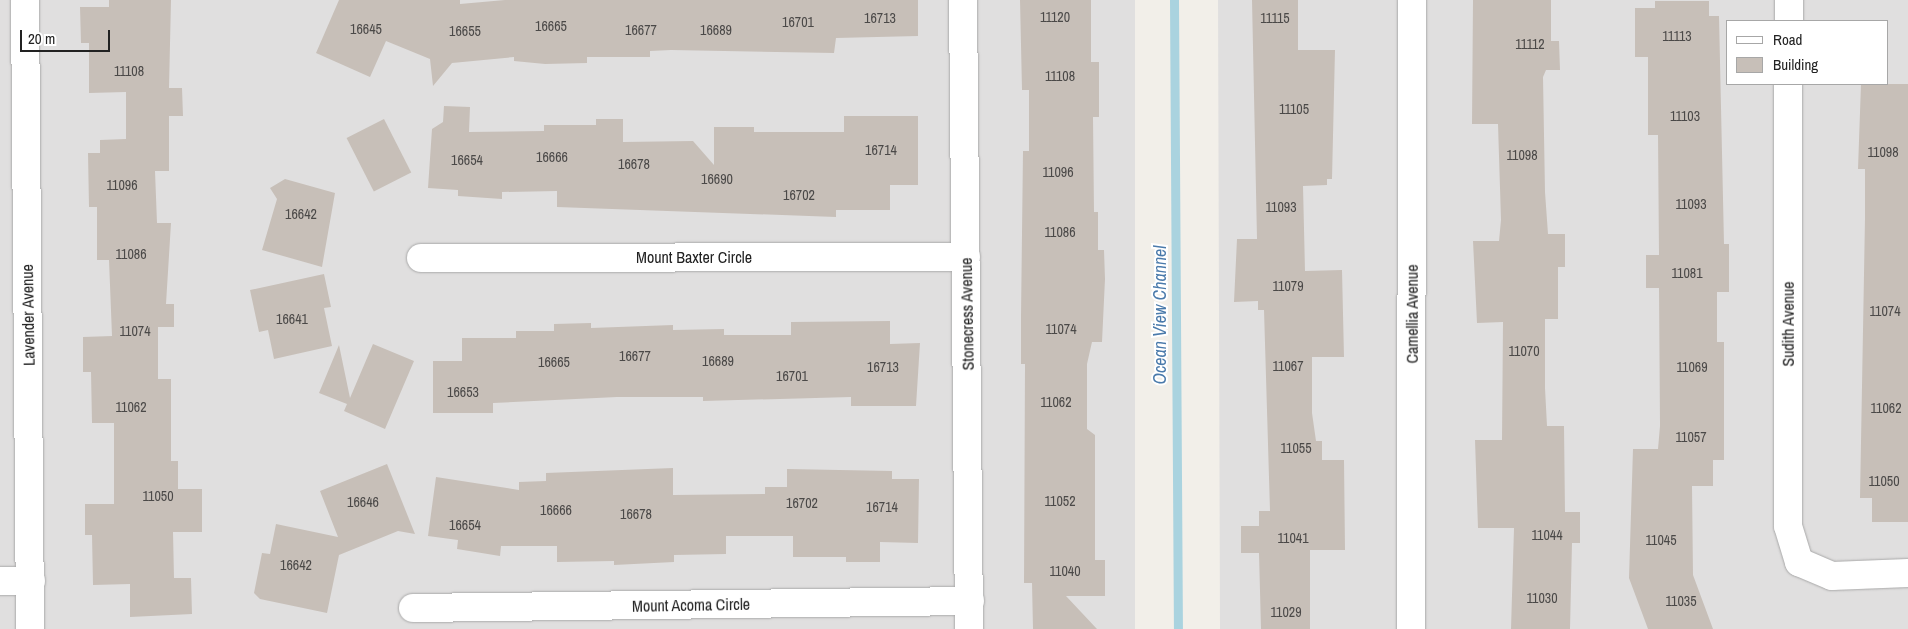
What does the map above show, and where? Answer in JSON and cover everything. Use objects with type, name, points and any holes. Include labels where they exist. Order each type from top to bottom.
[{"type":"street","name":"Lavender Avenue","points":[[25,0],[30,629]]},
{"type":"street","name":"Stonecress Avenue","points":[[963,0],[969,629]]},
{"type":"street","name":"Camellia Avenue","points":[[1411,629],[1412,0]]},
{"type":"street","points":[[1788,0],[1788,20]]},
{"type":"street","name":"Sudith Avenue","points":[[1788,85],[1788,526],[1799,562],[1832,576],[1908,573]]},
{"type":"street","name":"Mount Baxter Circle","points":[[421,258],[966,257]]},
{"type":"street","points":[[0,581],[30,581]]},
{"type":"street","name":"Mount Acoma Circle","points":[[413,608],[970,601]]},
{"type":"shaded area","points":[[0,0],[1135,0],[1135,629],[0,629]]},
{"type":"shaded area","points":[[1218,0],[1908,0],[1908,629],[1220,629]]},
{"type":"building","points":[[109,0],[171,0],[169,88],[182,88],[183,116],[169,116],[169,171],[155,171],[157,223],[171,223],[166,304],[174,304],[174,327],[158,327],[158,379],[171,379],[171,461],[178,461],[178,489],[202,489],[202,532],[173,532],[174,578],[191,578],[192,614],[130,617],[130,584],[93,585],[92,535],[85,535],[85,504],[114,504],[114,423],[92,423],[91,372],[83,372],[83,337],[112,336],[109,260],[97,260],[97,207],[89,207],[88,153],[100,153],[100,140],[126,139],[126,92],[89,93],[89,43],[81,43],[80,7],[109,7]]},
{"type":"building","points":[[339,0],[460,0],[460,4],[505,0],[918,0],[918,36],[836,38],[834,53],[671,50],[650,51],[650,57],[587,57],[587,63],[545,64],[514,61],[514,57],[452,63],[433,86],[430,59],[386,41],[370,77],[316,53]]},
{"type":"building","points":[[1020,0],[1091,0],[1091,62],[1099,62],[1099,117],[1093,117],[1094,212],[1098,212],[1098,250],[1104,250],[1105,279],[1102,342],[1092,342],[1087,364],[1087,429],[1095,435],[1095,560],[1105,560],[1105,596],[1066,596],[1097,629],[1033,629],[1032,583],[1024,583],[1025,364],[1021,364],[1021,316],[1023,151],[1029,151],[1029,90],[1022,90]]},
{"type":"building","points":[[1252,0],[1298,0],[1298,50],[1335,50],[1332,179],[1327,179],[1327,185],[1303,186],[1305,271],[1342,270],[1344,357],[1312,357],[1312,413],[1316,441],[1322,441],[1322,460],[1344,460],[1345,550],[1310,550],[1310,629],[1261,629],[1259,553],[1241,553],[1241,526],[1259,526],[1259,511],[1270,511],[1264,310],[1258,310],[1258,301],[1234,302],[1237,239],[1257,239]]},
{"type":"building","points":[[1473,0],[1551,0],[1551,41],[1559,41],[1560,70],[1546,70],[1543,77],[1545,192],[1548,234],[1565,234],[1565,267],[1558,267],[1558,319],[1545,319],[1545,388],[1547,426],[1564,426],[1565,512],[1580,512],[1580,543],[1572,543],[1570,629],[1511,629],[1514,528],[1478,528],[1475,440],[1502,440],[1503,322],[1477,323],[1473,241],[1499,241],[1501,220],[1498,124],[1472,124]]},
{"type":"building","points":[[1655,1],[1709,1],[1709,16],[1719,16],[1724,244],[1729,244],[1729,292],[1717,292],[1717,342],[1724,342],[1724,460],[1713,460],[1713,486],[1692,486],[1693,575],[1713,629],[1648,629],[1629,578],[1633,449],[1658,449],[1660,426],[1659,288],[1646,288],[1646,255],[1659,255],[1658,135],[1648,135],[1648,57],[1635,57],[1635,8],[1655,8]]},
{"type":"building","points":[[1908,84],[1908,522],[1872,522],[1872,498],[1860,498],[1865,169],[1858,169],[1861,85]]},
{"type":"building","points":[[444,106],[470,107],[469,132],[544,131],[544,125],[596,125],[596,119],[623,119],[623,142],[693,141],[714,165],[714,127],[754,127],[754,132],[844,132],[844,116],[918,116],[918,185],[890,185],[890,210],[836,210],[836,217],[557,207],[557,191],[502,192],[502,199],[458,196],[458,190],[428,188],[432,129],[443,122]]},
{"type":"building","points":[[384,119],[411,172],[374,192],[347,138]]},
{"type":"building","points":[[285,179],[335,193],[322,267],[262,250],[277,199],[270,188]]},
{"type":"building","points":[[324,274],[331,307],[324,308],[332,346],[274,359],[268,330],[259,332],[250,290]]},
{"type":"building","points":[[890,321],[890,344],[920,343],[916,406],[851,406],[851,397],[703,401],[703,397],[617,397],[493,403],[493,413],[433,413],[433,361],[462,361],[462,338],[516,338],[516,331],[554,331],[554,324],[591,323],[591,328],[673,325],[673,330],[724,329],[724,335],[791,335],[791,322]]},
{"type":"building","points":[[373,344],[414,361],[385,429],[344,411],[347,404],[319,393],[339,345],[350,398]]},
{"type":"building","points":[[387,464],[415,534],[398,531],[339,555],[327,613],[260,599],[254,593],[262,553],[270,554],[276,524],[338,537],[320,491]]},
{"type":"building","points":[[673,468],[673,495],[765,494],[765,487],[787,487],[787,469],[892,471],[892,479],[919,479],[918,543],[880,542],[880,562],[846,562],[846,557],[793,557],[793,536],[726,536],[726,554],[674,555],[674,562],[614,565],[614,561],[557,562],[557,546],[501,546],[500,556],[457,549],[458,540],[428,536],[436,477],[519,490],[519,482],[546,481],[546,473]]},
{"type":"waterway","name":"Ocean View Channel","points":[[1174,0],[1178,629]]}]
